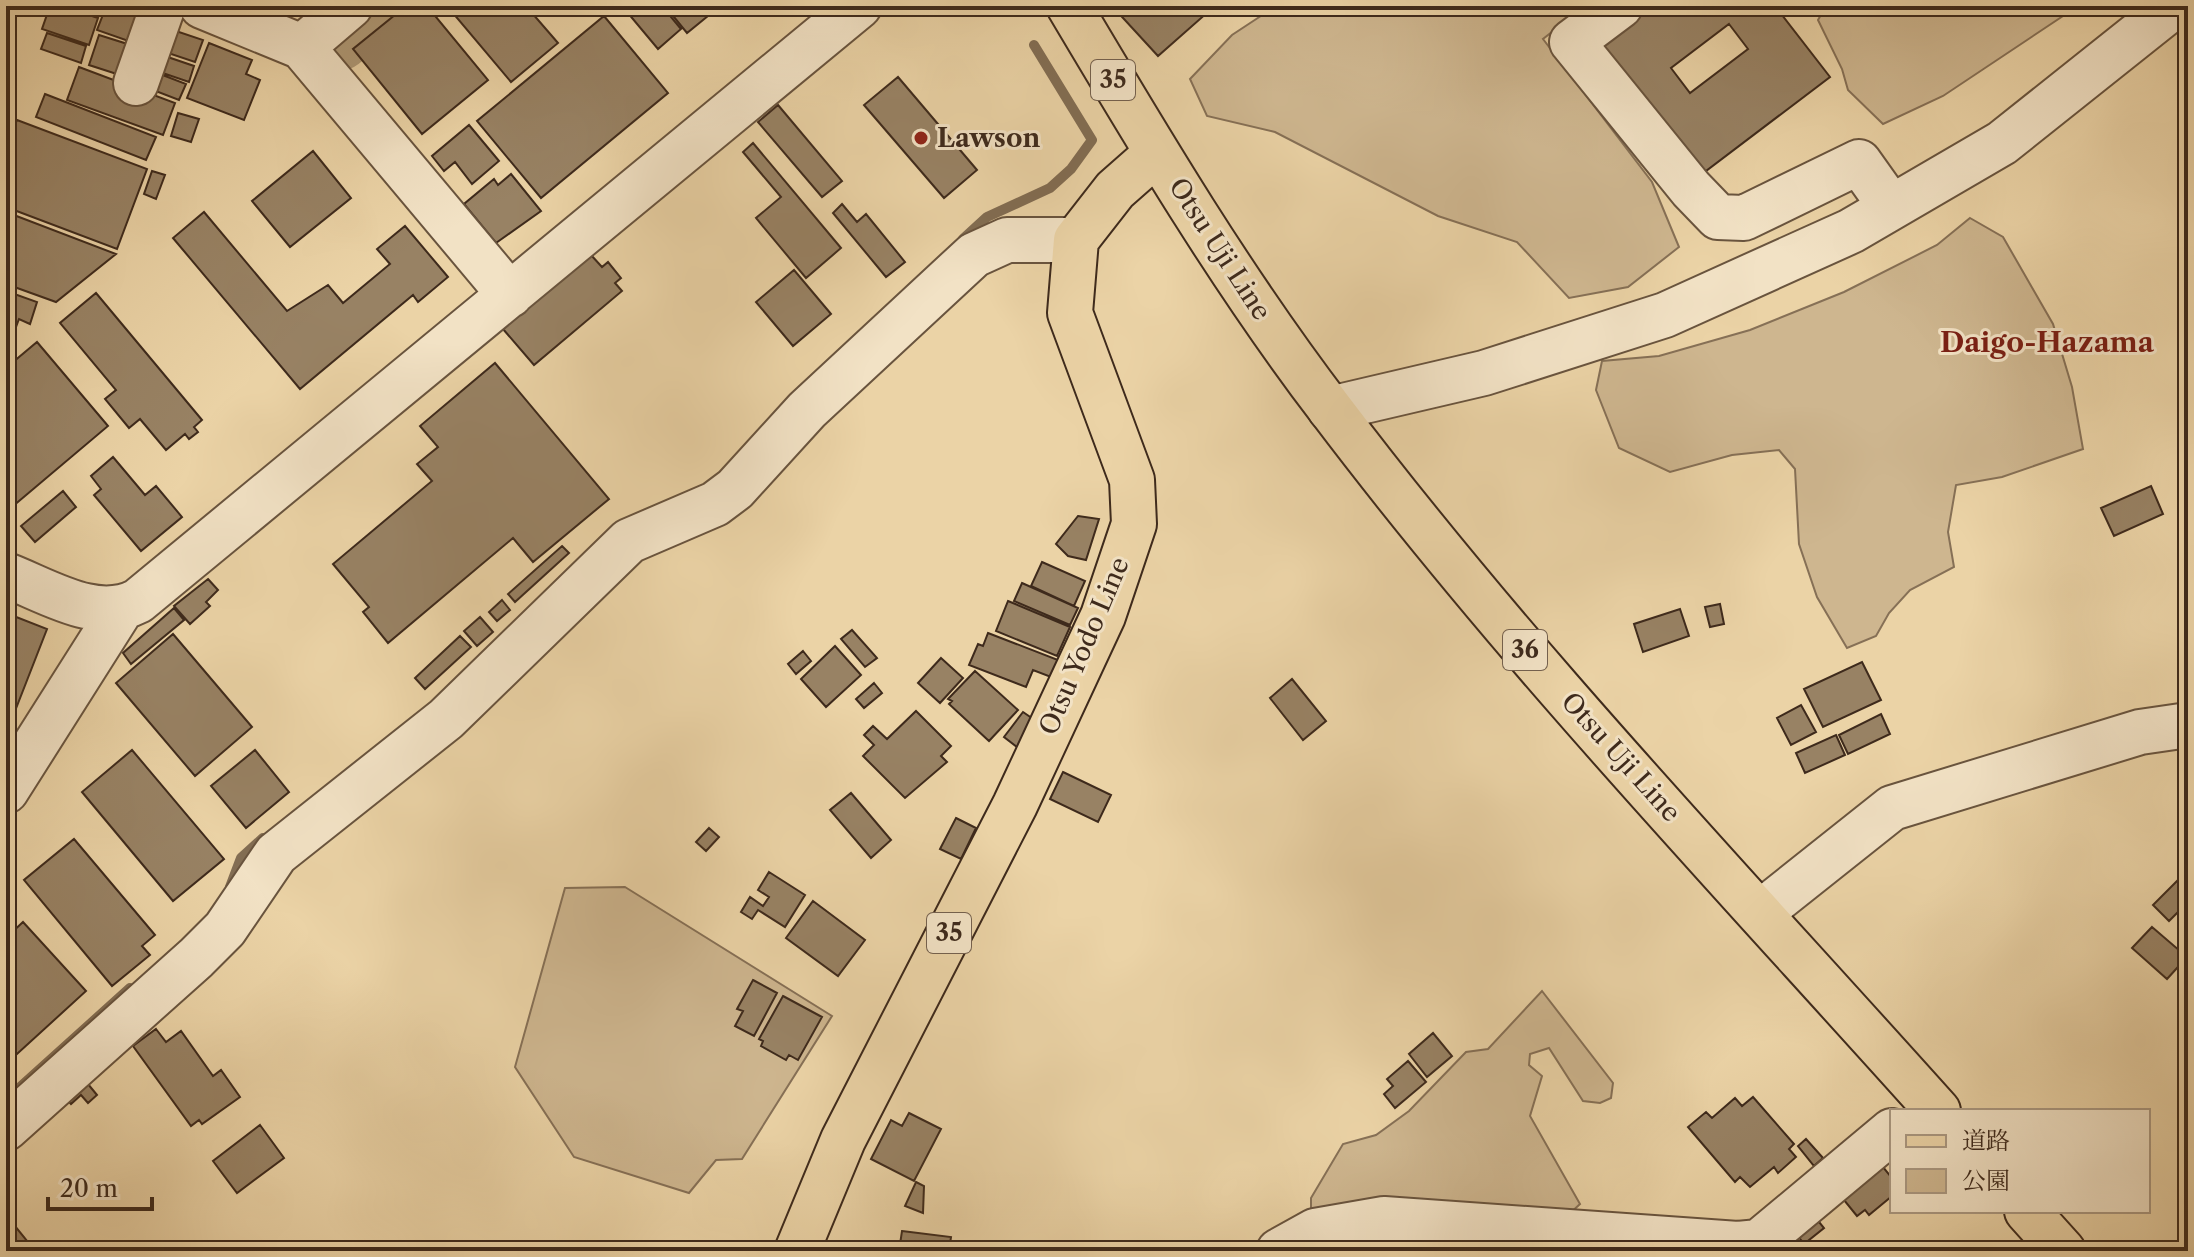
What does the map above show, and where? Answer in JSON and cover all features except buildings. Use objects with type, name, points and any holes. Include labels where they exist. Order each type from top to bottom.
[{"type":"main road","name":"35","points":[[1069,6],[1157,153]]},
{"type":"main road","points":[[1076,240],[1115,190],[1157,153]]},
{"type":"main road","name":"Otsu Uji Line","points":[[1157,153],[1230,270],[1330,409],[1498,621],[1760,913],[1928,1108]]},
{"type":"main road","name":"Otsu Yodo Line","points":[[797,1251],[843,1140],[1015,805],[1103,616],[1134,524],[1132,480],[1070,313],[1076,240]]},
{"type":"main road","points":[[2029,1213],[2063,1251]]},
{"type":"street","points":[[136,83],[163,6]]},
{"type":"street","points":[[202,6],[302,47],[510,295]]},
{"type":"street","points":[[302,47],[350,6]]},
{"type":"street","points":[[6,791],[120,611],[138,601],[859,6]]},
{"type":"street","points":[[1620,6],[1572,42],[1691,189],[1718,217],[1744,218],[1859,162],[1891,207]]},
{"type":"street","points":[[1330,409],[1484,373],[1665,315],[1851,231],[2002,143],[2174,6]]},
{"type":"street","points":[[6,1128],[225,929],[276,854],[446,719],[629,541],[715,504],[735,489],[776,442],[839,359],[974,255],[1007,240],[1076,240]]},
{"type":"street","points":[[6,575],[97,610],[120,611]]},
{"type":"street","points":[[1760,913],[1892,808],[2140,732],[2188,725]]},
{"type":"street","points":[[1279,1251],[1315,1231],[1760,1247],[1890,1133]]},
{"type":"green space","points":[[1276,6],[1585,6],[1543,39],[1652,182],[1679,247],[1628,287],[1569,298],[1517,242],[1438,216],[1275,132],[1207,116],[1190,79],[1232,35]]},
{"type":"green space","points":[[1826,6],[2078,6],[1943,96],[1883,124],[1848,90],[1842,69],[1818,20]]},
{"type":"green space","points":[[1970,218],[2003,237],[2053,324],[2072,387],[2083,449],[2002,477],[1956,485],[1948,532],[1954,567],[1910,590],[1889,613],[1876,636],[1847,648],[1817,597],[1799,544],[1795,469],[1779,450],[1732,455],[1670,472],[1619,448],[1596,390],[1602,361],[1659,356],[1750,330],[1844,292],[1937,245]]},
{"type":"green space","points":[[625,887],[832,1016],[742,1159],[716,1160],[689,1193],[574,1157],[515,1067],[565,888]]},
{"type":"green space","points":[[1542,991],[1613,1083],[1611,1098],[1600,1103],[1583,1101],[1549,1048],[1530,1054],[1529,1065],[1542,1076],[1530,1116],[1580,1204],[1566,1217],[1311,1226],[1311,1198],[1343,1144],[1376,1135],[1409,1111],[1466,1052],[1488,1049]]},
{"type":"waterway","points":[[339,40],[381,6]]},
{"type":"waterway","points":[[963,239],[987,217],[1050,188],[1071,169],[1092,140],[1034,45]]},
{"type":"waterway","points":[[230,887],[241,858],[263,838]]},
{"type":"waterway","points":[[8,1098],[130,988]]},
{"type":"place","name":"Lawson","points":[[921,138]]},
{"type":"district","name":"Daigo-Hazama","points":[[2047,342]]}]
